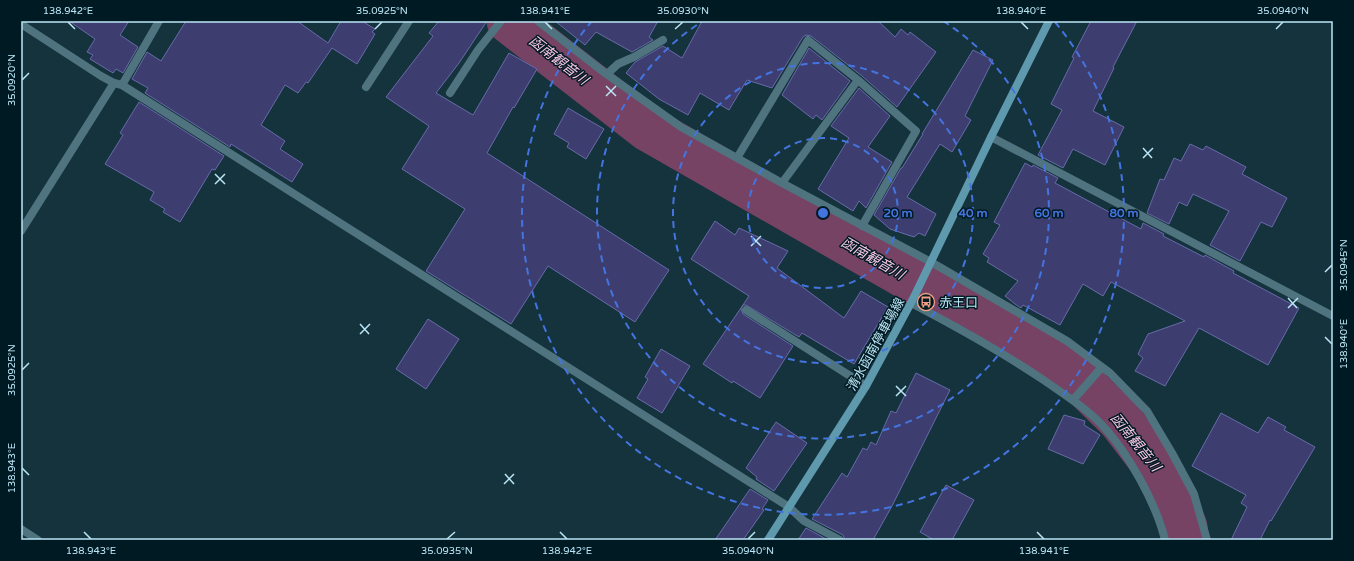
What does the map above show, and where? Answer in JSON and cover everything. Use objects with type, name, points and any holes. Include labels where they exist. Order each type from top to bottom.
[{"type":"main road","name":"清水函南停車場線","points":[[768,540],[866,386],[912,301],[1049,21]]},
{"type":"street","points":[[21,231],[159,21]]},
{"type":"street","points":[[366,87],[409,21]]},
{"type":"street","points":[[542,22],[607,74],[680,127],[931,262],[1067,341],[1110,373],[1147,411],[1172,453],[1194,494],[1208,540]]},
{"type":"street","points":[[450,93],[478,50],[499,23]]},
{"type":"street","points":[[21,24],[789,507],[804,521],[840,540]]},
{"type":"street","points":[[607,74],[618,64],[634,57],[663,40]]},
{"type":"street","points":[[737,158],[808,40],[858,80],[916,131],[862,226]]},
{"type":"street","points":[[782,183],[858,80]]},
{"type":"street","points":[[991,137],[1333,316]]},
{"type":"street","points":[[912,301],[992,346],[1073,400],[1103,426],[1123,452],[1140,478],[1163,530],[1165,540]]},
{"type":"street","points":[[746,310],[866,386]]},
{"type":"street","points":[[1073,400],[1102,367]]},
{"type":"street","points":[[21,529],[38,540]]},
{"type":"building","points":[[69,21],[129,21],[120,35],[138,47],[123,73],[116,69],[113,73],[90,59],[93,55],[87,52],[95,39]]},
{"type":"building","points":[[186,21],[297,21],[328,43],[341,21],[362,21],[375,29],[372,32],[375,34],[357,64],[332,48],[308,83],[306,82],[298,93],[285,85],[261,125],[285,141],[280,149],[303,164],[292,182],[231,144],[230,147],[145,93],[148,88],[132,79],[147,52],[161,61]]},
{"type":"building","points":[[439,21],[487,21],[459,63],[436,93],[473,115],[509,53],[537,69],[487,153],[669,270],[635,322],[548,266],[511,324],[426,271],[465,209],[402,169],[429,126],[386,97],[433,36],[429,33]]},
{"type":"building","points":[[555,21],[658,21],[649,37],[653,40],[632,52],[596,32],[585,45]]},
{"type":"building","points":[[702,21],[878,21],[895,37],[901,29],[908,35],[910,32],[936,52],[897,107],[862,76],[811,36],[806,35],[803,37],[772,88],[747,80],[729,110],[700,93],[688,115],[659,99],[626,73],[635,62],[663,46],[682,58]]},
{"type":"building","points":[[1091,21],[1137,21],[1113,67],[1114,68],[1093,111],[1124,127],[1105,165],[1073,149],[1063,168],[1038,155],[1062,110],[1051,104],[1074,58],[1072,57]]},
{"type":"building","points":[[809,48],[850,81],[822,120],[816,115],[813,119],[782,95]]},
{"type":"building","points":[[973,50],[993,60],[965,116],[971,120],[952,152],[940,144],[907,197],[936,214],[925,236],[919,233],[914,237],[890,229],[874,215]]},
{"type":"building","points":[[859,88],[890,116],[868,147],[892,162],[866,208],[859,201],[853,211],[818,189],[849,138],[831,126]]},
{"type":"building","points":[[139,102],[224,156],[215,170],[212,169],[180,222],[163,212],[165,209],[150,200],[154,192],[105,164],[123,135],[120,133]]},
{"type":"building","points":[[568,108],[604,129],[586,159],[567,147],[569,143],[554,134]]},
{"type":"building","points":[[1190,144],[1203,150],[1206,146],[1246,167],[1242,174],[1287,198],[1272,227],[1261,222],[1240,261],[1210,245],[1229,211],[1193,194],[1187,206],[1179,202],[1169,224],[1147,213],[1160,179],[1164,180],[1174,158],[1181,161]]},
{"type":"building","points":[[1025,163],[1032,167],[1033,165],[1058,178],[1055,183],[1141,229],[1143,223],[1164,234],[1163,236],[1204,257],[1205,255],[1234,271],[1233,273],[1299,308],[1268,365],[1199,328],[1165,386],[1135,371],[1143,358],[1138,354],[1148,334],[1185,321],[1111,282],[1103,296],[1083,284],[1060,325],[1023,305],[1021,308],[1005,296],[1018,281],[987,262],[989,258],[983,254],[1000,225],[994,222]]},
{"type":"building","points":[[715,221],[735,235],[739,228],[788,251],[777,268],[844,318],[861,291],[888,307],[854,364],[802,333],[799,337],[746,305],[743,305],[741,309],[743,314],[793,346],[760,398],[733,381],[732,383],[703,364],[749,296],[691,259]]},
{"type":"building","points":[[428,319],[459,339],[426,389],[396,369]]},
{"type":"building","points":[[661,349],[690,366],[662,413],[637,398],[648,379],[645,377]]},
{"type":"building","points":[[916,373],[950,390],[892,506],[873,540],[845,540],[843,535],[812,519],[842,473],[847,477],[863,448],[867,450],[871,442],[876,445],[891,411],[896,413]]},
{"type":"building","points":[[1221,413],[1258,433],[1268,417],[1286,427],[1284,430],[1315,447],[1271,521],[1270,520],[1260,540],[1231,540],[1247,507],[1241,503],[1246,495],[1192,466]]},
{"type":"building","points":[[1064,415],[1085,421],[1084,425],[1100,435],[1083,464],[1048,449]]},
{"type":"building","points":[[776,422],[807,443],[774,491],[756,479],[757,477],[746,468]]},
{"type":"building","points":[[946,485],[974,500],[952,540],[934,540],[920,532]]},
{"type":"building","points":[[750,489],[768,500],[762,509],[764,510],[743,540],[715,540]]},
{"type":"building","points":[[806,528],[828,540],[798,540]]},
{"type":"waterway","name":"函南観音川","points":[[509,21],[648,129],[1068,369],[1121,421],[1163,476],[1185,527],[1186,540]]},
{"type":"place","name":"赤王口","points":[[926,302]]}]
